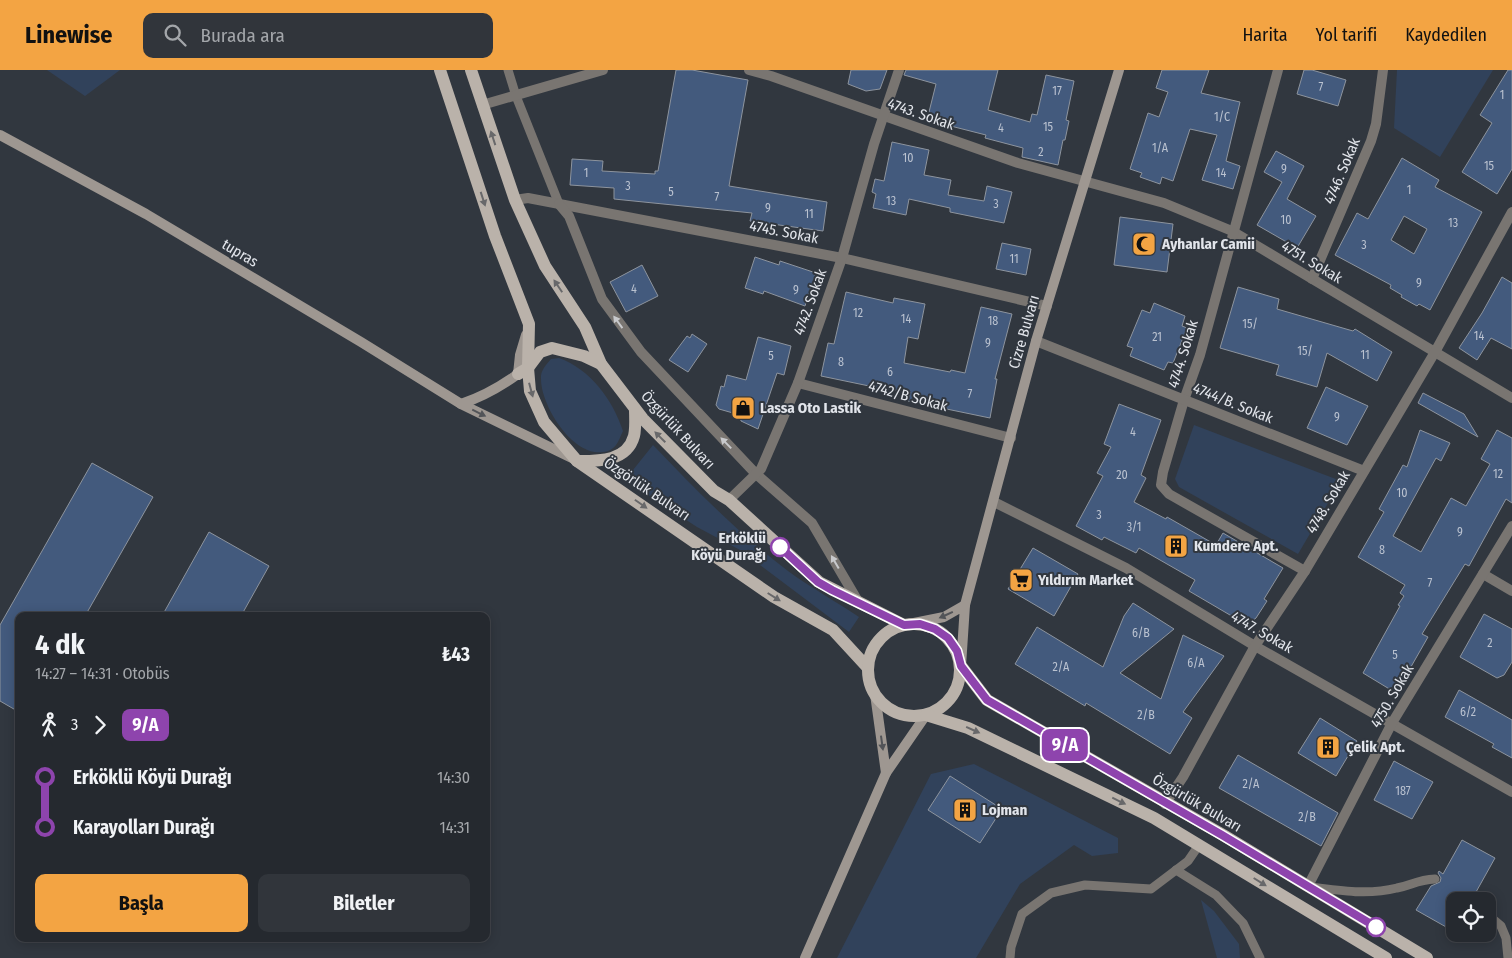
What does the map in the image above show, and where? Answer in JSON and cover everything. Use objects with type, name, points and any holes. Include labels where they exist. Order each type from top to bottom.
[{"type":"main road","name":"Özgörlük Bulvarı","points":[[440,70],[495,236],[529,324],[523,371],[544,422],[577,461],[774,597],[832,630],[868,668]]},
{"type":"main road","name":"Özgürlük Bulvarı","points":[[471,70],[515,200],[545,266],[585,327],[601,364],[635,409],[714,491],[729,500],[818,582],[904,625]]},
{"type":"main road","points":[[523,371],[540,352],[552,348],[584,356],[601,364]]},
{"type":"main road","points":[[577,461],[602,461],[618,456],[625,451],[634,437],[635,409]]},
{"type":"main road","points":[[920,624],[935,629],[948,638],[957,651],[961,666],[960,679],[956,691],[948,702],[938,710],[926,715],[912,716],[897,713],[884,706],[869,682],[868,668],[873,650],[883,636],[893,629],[904,625],[920,624]]},
{"type":"main road","name":"Özgürlük Bulvarı","points":[[961,666],[987,700],[1308,886],[1427,958]]},
{"type":"main road","points":[[926,715],[968,728],[1154,818],[1386,958]]},
{"type":"street","points":[[482,105],[604,70]]},
{"type":"street","name":"4743. Sokak","points":[[749,70],[772,73],[884,117],[1018,163],[1084,180]]},
{"type":"street","name":"4742. Sokak","points":[[729,500],[761,469],[798,383],[842,258],[899,70]]},
{"type":"street","name":"Cizre Bulvarı","points":[[961,666],[966,604],[1036,341],[1118,70]]},
{"type":"street","name":"4744. Sokak","points":[[1278,70],[1232,231],[1200,355],[1184,400],[1163,472],[1162,485],[1169,494],[1305,571]]},
{"type":"street","name":"4746. Sokak","points":[[1312,279],[1371,141],[1378,117],[1383,70]]},
{"type":"street","name":"tupras","points":[[0,135],[146,214],[461,404],[577,461]]},
{"type":"street","name":"4751. Sokak","points":[[1084,180],[1164,203],[1232,231],[1512,398]]},
{"type":"street","name":"4745. Sokak","points":[[515,200],[528,198],[842,258],[1047,306]]},
{"type":"street","points":[[559,204],[569,216],[602,299],[641,352],[756,474],[812,523],[859,604]]},
{"type":"street","name":"4748. Sokak","points":[[1165,804],[1183,777],[1255,646],[1305,571],[1435,352],[1512,212]]},
{"type":"street","name":"4744/B. Sokak","points":[[1036,341],[1364,471]]},
{"type":"street","points":[[461,404],[498,388],[523,371]]},
{"type":"street","name":"4742/B Sokak","points":[[798,383],[1011,438]]},
{"type":"street","name":"4747. Sokak","points":[[994,502],[1126,568],[1255,646],[1512,792]]},
{"type":"street","name":"4750. Sokak","points":[[1308,886],[1392,723],[1512,526]]},
{"type":"street","points":[[1483,574],[1512,591]]},
{"type":"street","points":[[904,625],[944,617],[966,604]]},
{"type":"street","points":[[875,694],[886,773]]},
{"type":"street","points":[[805,958],[886,773],[926,715]]},
{"type":"lane","points":[[508,70],[516,96],[559,204]]},
{"type":"lane","points":[[1010,958],[1011,947],[1022,914],[1051,893],[1085,884],[1151,889],[1188,861],[1200,845]]},
{"type":"lane","points":[[1176,870],[1216,895],[1243,923],[1260,958]]},
{"type":"lane","points":[[1308,886],[1352,893],[1398,888],[1420,880],[1435,879]]},
{"type":"lane","points":[[1496,922],[1501,926],[1506,938],[1508,958]]},
{"type":"shaded area","points":[[47,70],[120,70],[85,96]]},
{"type":"shaded area","points":[[1397,70],[1493,70],[1440,157],[1394,128]]},
{"type":"shaded area","points":[[559,358],[581,370],[607,397],[623,431],[617,443],[610,450],[605,452],[592,451],[581,447],[561,428],[553,415],[542,390],[541,373],[551,359]]},
{"type":"shaded area","points":[[1194,425],[1341,481],[1298,554],[1179,487],[1175,479]]},
{"type":"shaded area","points":[[653,445],[718,511],[752,542],[796,577],[859,617],[849,632],[740,550],[697,527],[625,480]]},
{"type":"shaded area","points":[[974,764],[1118,838],[1118,853],[1092,856],[1074,845],[1020,884],[976,958],[837,958],[931,774]]},
{"type":"shaded area","points":[[1201,900],[1214,911],[1239,944],[1240,958],[1217,958]]},
{"type":"building","points":[[676,70],[692,70],[748,80],[729,186],[827,202],[823,231],[750,221],[752,213],[614,199],[614,188],[570,185],[572,159],[603,161],[602,171],[655,174],[655,171],[658,171]]},
{"type":"building","points":[[851,70],[887,70],[880,89],[866,91],[848,84]]},
{"type":"building","points":[[906,70],[998,70],[988,110],[1030,122],[1032,114],[1037,115],[1046,75],[1074,81],[1066,120],[1069,121],[1058,165],[1022,157],[1023,148],[985,138],[986,135],[927,120],[936,84],[904,75]]},
{"type":"building","points":[[1162,70],[1209,70],[1201,93],[1240,102],[1226,161],[1240,166],[1233,189],[1202,180],[1217,135],[1190,129],[1173,181],[1162,177],[1160,184],[1140,177],[1142,173],[1130,169],[1148,113],[1159,117],[1168,92],[1156,88]]},
{"type":"building","points":[[1304,70],[1312,70],[1346,80],[1338,106],[1297,94]]},
{"type":"building","points":[[1508,70],[1512,70],[1512,169],[1497,194],[1462,172],[1492,123],[1480,115]]},
{"type":"building","points":[[892,142],[929,150],[924,175],[951,180],[948,195],[984,201],[987,186],[1012,192],[1004,223],[950,212],[950,208],[909,199],[906,215],[873,208],[876,194],[872,192],[875,179],[884,181]]},
{"type":"building","points":[[1276,151],[1304,166],[1287,199],[1316,216],[1297,248],[1257,225],[1282,182],[1264,172]]},
{"type":"building","points":[[1402,158],[1439,180],[1435,187],[1482,212],[1430,310],[1419,304],[1417,306],[1401,297],[1402,295],[1390,288],[1391,285],[1335,255],[1357,213],[1368,219]],"holes":[[[1404,216],[1427,229],[1414,254],[1391,240]]]},
{"type":"building","name":"Ayhanlar Camii","points":[[1120,217],[1173,224],[1167,272],[1114,265]]},
{"type":"building","points":[[1002,243],[1031,249],[1026,275],[996,269]]},
{"type":"building","points":[[755,257],[779,265],[780,261],[816,273],[805,306],[764,291],[763,294],[745,288]]},
{"type":"building","points":[[642,265],[658,296],[626,312],[610,282]]},
{"type":"building","points":[[1502,277],[1512,283],[1512,349],[1491,338],[1477,360],[1459,348],[1482,313]]},
{"type":"building","points":[[1238,287],[1279,299],[1277,309],[1353,331],[1355,329],[1392,352],[1377,381],[1327,353],[1317,387],[1276,375],[1279,365],[1220,348]]},
{"type":"building","points":[[846,292],[893,303],[894,298],[925,304],[918,339],[908,337],[904,363],[950,372],[951,370],[965,373],[981,307],[1012,314],[995,379],[997,379],[990,418],[908,401],[910,392],[821,376],[828,343],[834,344]]},
{"type":"building","points":[[1154,303],[1185,316],[1182,326],[1187,328],[1173,363],[1168,362],[1164,370],[1130,356],[1133,348],[1127,346],[1142,310],[1150,313]]},
{"type":"building","points":[[692,334],[707,344],[688,372],[669,360],[687,336],[690,338]]},
{"type":"building","points":[[758,337],[791,346],[784,375],[777,373],[758,429],[741,421],[740,415],[719,409],[716,405],[721,386],[724,387],[727,375],[746,380]]},
{"type":"building","points":[[1326,387],[1368,406],[1347,445],[1307,428]]},
{"type":"building","points":[[1423,393],[1464,414],[1478,437],[1418,403]]},
{"type":"building","points":[[1119,404],[1161,420],[1141,475],[1146,478],[1134,502],[1166,519],[1167,517],[1216,545],[1223,533],[1283,568],[1264,599],[1267,601],[1256,618],[1247,625],[1189,591],[1195,580],[1139,548],[1136,553],[1104,537],[1102,540],[1076,526],[1103,476],[1097,473],[1111,447],[1104,444]]},
{"type":"building","points":[[1420,430],[1450,443],[1441,461],[1436,458],[1393,536],[1421,552],[1451,498],[1466,506],[1490,464],[1481,459],[1497,430],[1512,438],[1512,503],[1506,499],[1469,566],[1465,564],[1422,634],[1428,637],[1396,693],[1363,673],[1400,606],[1398,605],[1404,596],[1400,593],[1405,585],[1358,557],[1384,512],[1379,509],[1403,465],[1407,467]]},
{"type":"building","points":[[92,463],[153,497],[87,612],[15,612],[15,710],[0,701],[0,625]]},
{"type":"building","points":[[209,532],[269,566],[243,612],[164,612]]},
{"type":"building","points":[[1033,548],[1078,574],[1054,616],[1008,589]]},
{"type":"building","points":[[1133,603],[1174,629],[1120,673],[1161,699],[1183,635],[1224,656],[1183,712],[1192,718],[1170,754],[1086,703],[1085,706],[1015,664],[1037,627],[1103,667],[1124,616]]},
{"type":"building","points":[[1484,614],[1512,629],[1512,662],[1504,675],[1497,678],[1460,657]]},
{"type":"building","points":[[1459,690],[1512,720],[1512,758],[1492,747],[1494,744],[1445,717]]},
{"type":"building","name":"Çelik Apt.","points":[[1320,718],[1357,741],[1336,776],[1298,753]]},
{"type":"building","points":[[1238,755],[1338,813],[1321,846],[1219,788]]},
{"type":"building","points":[[1394,761],[1433,782],[1412,819],[1374,800]]},
{"type":"building","name":"Lojman","points":[[950,776],[1002,809],[980,843],[928,810]]},
{"type":"building","points":[[1462,840],[1495,858],[1476,892],[1446,892],[1446,927],[1416,910],[1431,886],[1440,882],[1439,871],[1443,874]]},
{"type":"bus line","name":"9/A","points":[[780,547],[818,582],[832,590],[904,625],[920,624],[935,629],[948,638],[957,651],[961,666],[987,700],[1165,804],[1222,835],[1376,927]]},
{"type":"place","name":"Ayhanlar Camii","points":[[1144,244]]},
{"type":"place","name":"Lassa Oto Lastik","points":[[743,408]]},
{"type":"place","name":"Kumdere Apt.","points":[[1176,546]]},
{"type":"place","name":"Erköklü Köyü Durağı","points":[[780,547]]},
{"type":"place","name":"Yıldırım Market","points":[[1021,580]]},
{"type":"place","name":"Çelik Apt.","points":[[1328,747]]},
{"type":"place","name":"Lojman","points":[[965,810]]}]
